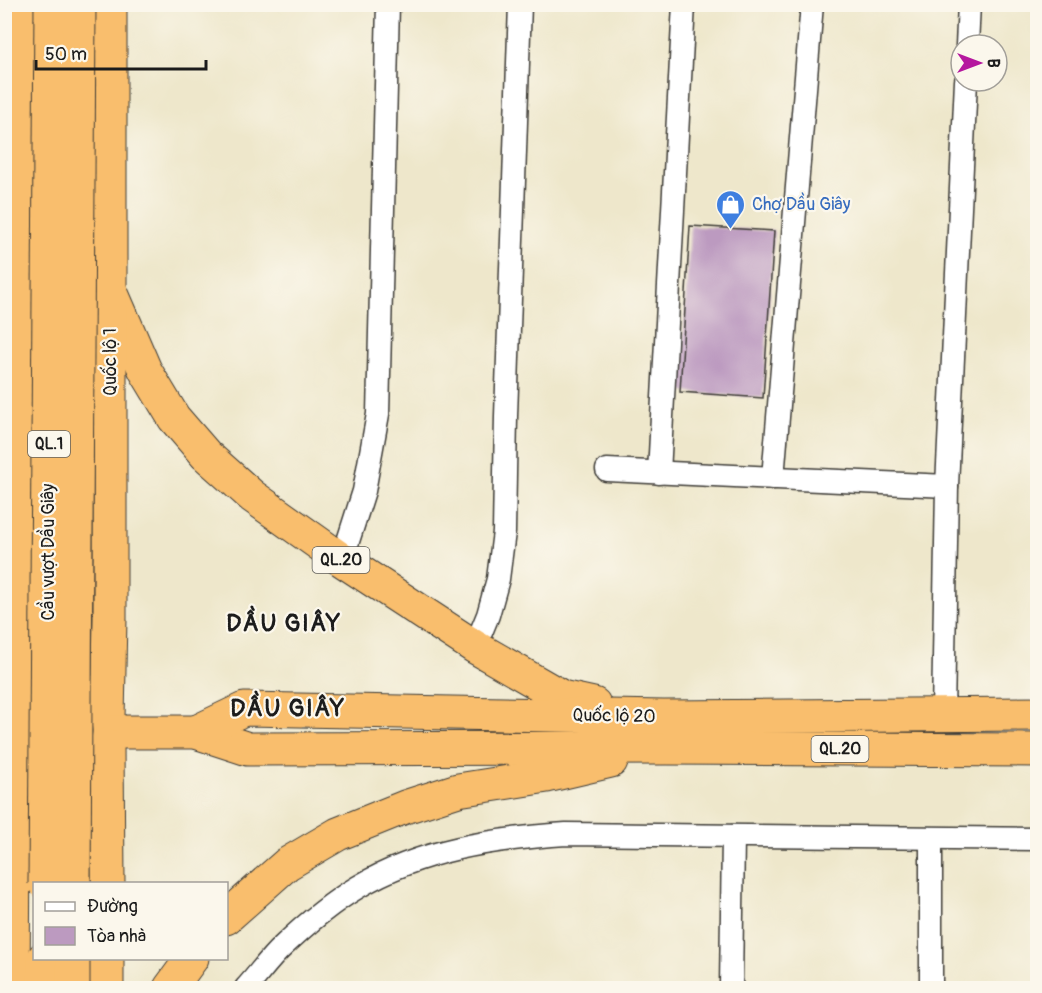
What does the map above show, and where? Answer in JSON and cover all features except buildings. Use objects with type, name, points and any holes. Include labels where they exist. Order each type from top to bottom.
[{"type":"highway","name":"QL.1","points":[[11,988],[9,839],[18,732],[11,117],[19,4]]},
{"type":"highway","name":"Cầu vượt Dầu Giây","points":[[45,882],[51,4]]},
{"type":"highway","name":"Cầu vượt Dầu Giây","points":[[74,882],[79,4]]},
{"type":"highway","name":"Quốc lộ 1","points":[[108,882],[110,4]]},
{"type":"highway","name":"QL.20","points":[[110,289],[145,370],[174,418],[206,455],[252,496],[342,561],[474,647],[562,698],[665,732]]},
{"type":"highway","points":[[57,684],[70,684],[83,688],[103,706],[108,732],[102,757],[93,767],[82,774],[56,777],[44,774],[24,757],[18,732],[24,706],[32,696],[44,688],[57,684]]},
{"type":"highway","name":"Quốc lộ 20","points":[[108,732],[196,732],[244,709],[1038,750]]},
{"type":"highway","name":"Quốc lộ 20","points":[[665,732],[943,715],[1038,714]]},
{"type":"highway","name":"QL.20","points":[[228,916],[287,864],[338,834],[405,807],[458,790],[547,776],[665,732]]},
{"type":"highway","points":[[44,960],[44,988]]},
{"type":"highway","points":[[73,960],[73,988]]},
{"type":"highway","points":[[107,960],[107,988]]},
{"type":"highway","points":[[171,988],[191,960]]},
{"type":"street","points":[[342,561],[364,491],[378,414],[388,4]]},
{"type":"street","points":[[474,647],[488,615],[498,579],[504,532],[520,4]]},
{"type":"street","points":[[659,473],[684,4]]},
{"type":"street","points":[[773,478],[812,4]]},
{"type":"street","points":[[968,33],[969,4]]},
{"type":"street","points":[[943,715],[947,486],[965,93]]},
{"type":"street","points":[[607,470],[947,486]]},
{"type":"street","points":[[246,988],[281,948],[318,916],[358,887],[399,866],[438,852],[527,836],[566,834],[1038,839]]},
{"type":"street","points":[[731,988],[733,836]]},
{"type":"street","points":[[931,839],[931,988]]},
{"type":"street","points":[[4,987],[11,988]]},
{"type":"place","name":"Chợ Dầu Giây","points":[[731,230]]},
{"type":"district","name":"DẦU GIÂY","points":[[284,623]]},
{"type":"district","name":"DẦU GIÂY","points":[[288,708]]}]
